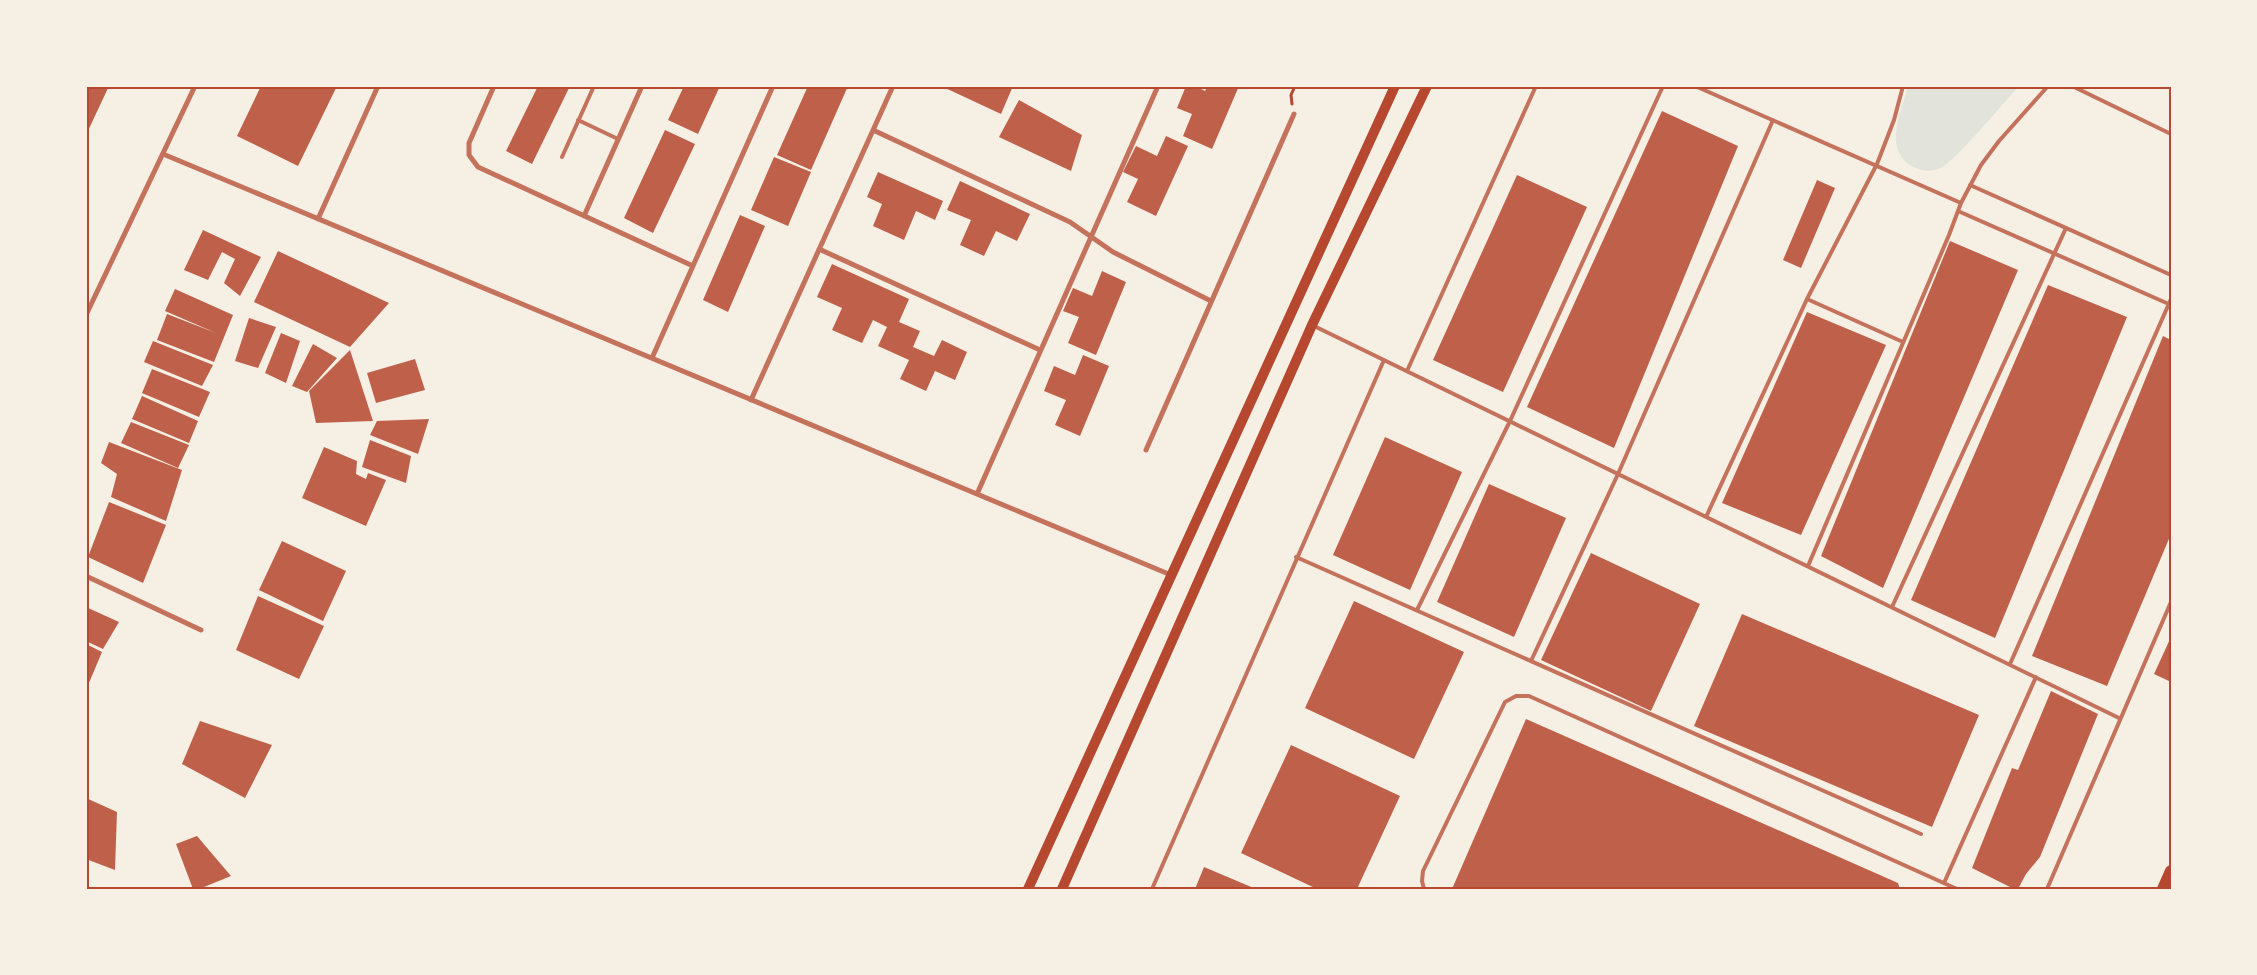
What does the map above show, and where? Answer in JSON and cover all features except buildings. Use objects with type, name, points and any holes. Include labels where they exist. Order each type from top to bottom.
[{"type":"main road","points":[[1028,889],[1394,86]]},
{"type":"main road","points":[[1062,889],[1312,325],[1427,86]]},
{"type":"main road","points":[[2163,889],[2171,871]]},
{"type":"street","points":[[86,315],[195,86]]},
{"type":"street","points":[[318,219],[378,86]]},
{"type":"street","points":[[494,86],[468,142],[472,162],[478,167],[693,266]]},
{"type":"street","points":[[584,216],[642,86]]},
{"type":"street","points":[[652,358],[773,86]]},
{"type":"street","points":[[751,400],[893,86]]},
{"type":"street","points":[[977,494],[1158,86]]},
{"type":"street","points":[[1146,450],[1294,114]]},
{"type":"street","points":[[873,130],[1070,222],[1113,252],[1211,301]]},
{"type":"street","points":[[163,154],[1171,575]]},
{"type":"street","points":[[819,250],[1040,350]]},
{"type":"street","points":[[86,576],[201,630]]},
{"type":"lane","points":[[562,157],[594,86]]},
{"type":"lane","points":[[1407,371],[1536,86]]},
{"type":"lane","points":[[1417,610],[1510,421],[1663,86]]},
{"type":"lane","points":[[1695,86],[1877,164],[1961,203]]},
{"type":"lane","points":[[1706,517],[1807,299],[1877,164],[1894,120],[1903,86]]},
{"type":"lane","points":[[1808,566],[1970,184],[1990,152],[2048,86]]},
{"type":"lane","points":[[2072,86],[2171,134]]},
{"type":"lane","points":[[578,120],[618,139]]},
{"type":"lane","points":[[1531,661],[1618,474],[1773,120]]},
{"type":"lane","points":[[1970,184],[2171,275]]},
{"type":"lane","points":[[1958,211],[2170,304]]},
{"type":"lane","points":[[1892,607],[2066,228]]},
{"type":"lane","points":[[1807,299],[1903,342]]},
{"type":"lane","points":[[2010,664],[2171,299]]},
{"type":"lane","points":[[1312,325],[2120,718]]},
{"type":"lane","points":[[1152,889],[1384,360]]},
{"type":"lane","points":[[1296,557],[1922,834]]},
{"type":"lane","points":[[2047,889],[2171,602]]},
{"type":"lane","points":[[1944,882],[2036,677]]},
{"type":"lane","points":[[1424,889],[1422,881],[1423,871],[1505,702],[1516,696],[1529,696],[1957,889]]},
{"type":"path","points":[[1294,114],[1290,99],[1295,86]]},
{"type":"shaded area","points":[[1908,86],[2019,86],[1946,165],[1939,169],[1927,171],[1910,165],[1897,148],[1897,128]]}]
